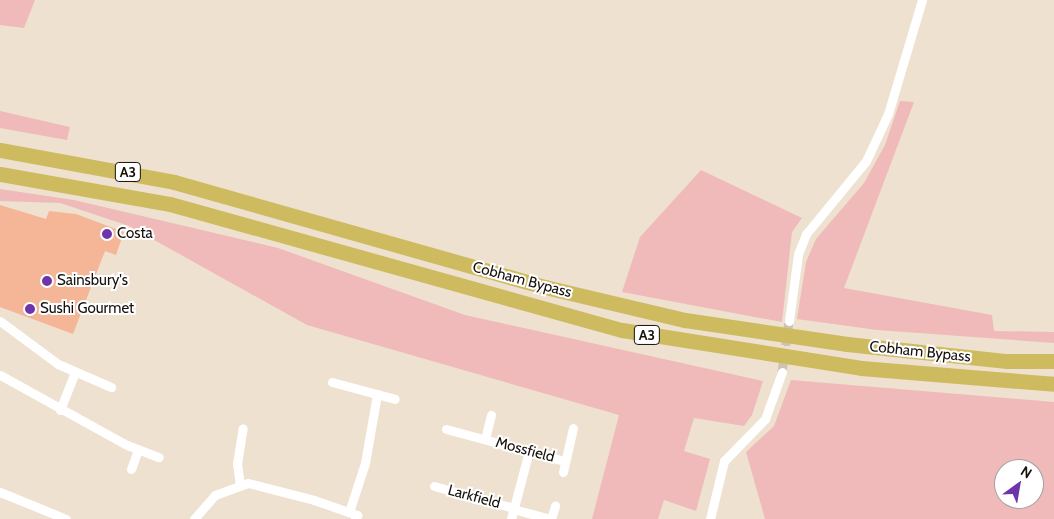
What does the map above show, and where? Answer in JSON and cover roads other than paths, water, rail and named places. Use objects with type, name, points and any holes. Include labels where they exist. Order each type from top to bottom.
[{"type":"highway","points":[[0,140],[94,165]]},
{"type":"highway","name":"Cobham Bypass","points":[[0,150],[94,165],[254,202],[545,287],[685,320],[847,344],[1007,361],[1054,361]]},
{"type":"highway","name":"Cobham Bypass","points":[[0,174],[170,204],[622,330],[861,368],[1054,384]]},
{"type":"street","points":[[788,320],[803,241],[866,162],[888,114],[922,0]]},
{"type":"street","points":[[0,321],[75,372],[110,387]]},
{"type":"street","points":[[60,410],[75,372]]},
{"type":"street","points":[[710,519],[724,461],[766,419],[782,372]]},
{"type":"street","points":[[0,375],[60,410],[138,450],[159,457]]},
{"type":"street","points":[[332,382],[395,399]]},
{"type":"street","points":[[194,519],[216,495],[240,485],[265,484],[356,516],[377,394]]},
{"type":"street","name":"Mossfield","points":[[485,439],[491,414]]},
{"type":"street","points":[[240,485],[237,464],[242,428]]},
{"type":"street","name":"Mossfield","points":[[563,472],[573,428]]},
{"type":"street","name":"Mossfield","points":[[446,429],[565,460]]},
{"type":"street","points":[[131,469],[138,450]]},
{"type":"street","name":"Larkfield","points":[[511,519],[529,451]]},
{"type":"street","name":"Larkfield","points":[[434,486],[551,519],[555,506]]},
{"type":"street","points":[[0,492],[66,519]]},
{"type":"tunnel","points":[[782,372],[789,321]]},
{"type":"place","name":"Costa","points":[[107,234]]},
{"type":"place","name":"Sainsbury's","points":[[47,281]]},
{"type":"place","name":"Sushi Gourmet","points":[[30,309]]}]
